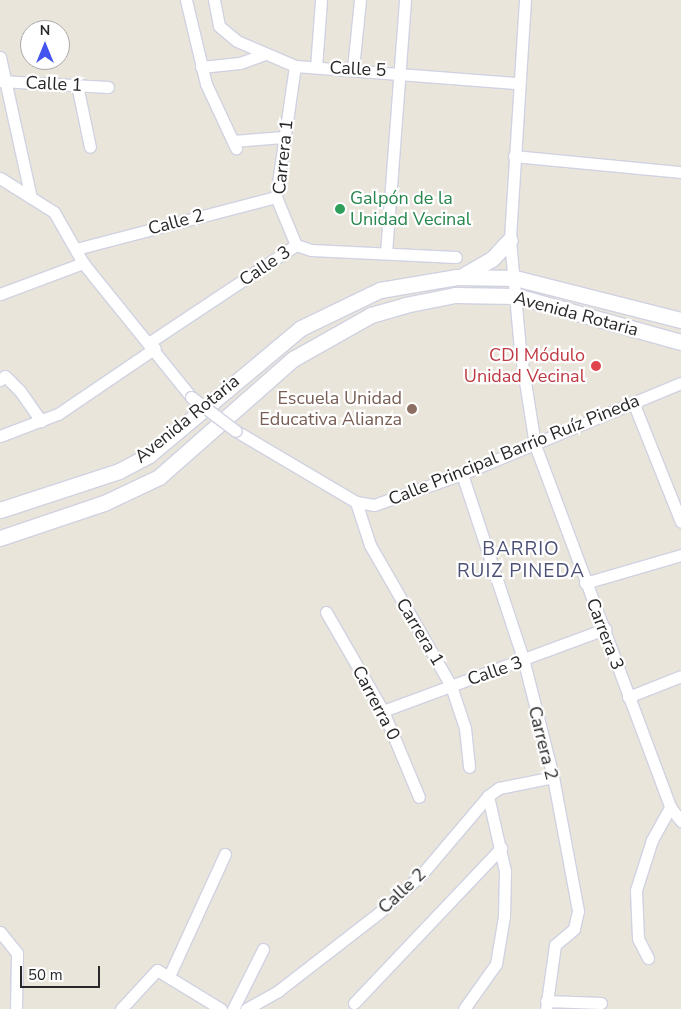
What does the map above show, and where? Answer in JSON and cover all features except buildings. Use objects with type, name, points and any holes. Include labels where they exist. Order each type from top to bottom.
[{"type":"main road","points":[[457,277],[485,265],[510,240]]},
{"type":"main road","name":"Avenida Rotaria","points":[[0,510],[110,474],[149,455],[278,344],[332,311],[380,290],[457,277],[515,278],[681,320]]},
{"type":"main road","name":"Avenida Rotaria","points":[[0,538],[104,502],[159,477],[272,374],[318,342],[371,315],[455,295],[516,296],[681,342]]},
{"type":"street","points":[[186,0],[201,67],[235,144],[284,137]]},
{"type":"street","name":"Calle 5","points":[[214,0],[219,26],[237,41],[295,66],[353,68],[518,83]]},
{"type":"street","points":[[316,67],[321,0]]},
{"type":"street","points":[[353,68],[360,0]]},
{"type":"street","points":[[386,253],[404,0]]},
{"type":"street","name":"Carrera 3","points":[[525,0],[518,83],[510,240],[535,445],[670,807],[681,821]]},
{"type":"street","points":[[201,67],[240,63],[265,54]]},
{"type":"street","points":[[0,57],[3,81],[30,194]]},
{"type":"street","name":"Carrera 1","points":[[295,66],[276,196],[296,245]]},
{"type":"street","name":"Calle 1","points":[[3,81],[108,87]]},
{"type":"street","points":[[77,85],[90,147]]},
{"type":"street","points":[[514,156],[681,172]]},
{"type":"street","name":"Calle Principal Barrio Ruíz Pineda","points":[[0,178],[30,194],[54,212],[83,264],[152,345],[191,397],[236,431],[356,502],[386,503],[535,445],[681,383]]},
{"type":"street","name":"Calle 2","points":[[76,249],[276,196]]},
{"type":"street","name":"Calle 3","points":[[0,436],[41,421],[296,245],[311,250],[456,257]]},
{"type":"street","points":[[0,294],[83,264]]},
{"type":"street","points":[[0,380],[5,376],[15,386],[41,421]]},
{"type":"street","points":[[633,402],[681,522]]},
{"type":"street","name":"Carrera 2","points":[[462,474],[524,662],[553,777],[578,911],[574,929],[555,944],[546,1005]]},
{"type":"street","name":"Carrera 1","points":[[356,502],[370,544],[451,686],[466,728],[469,767]]},
{"type":"street","points":[[586,583],[681,555]]},
{"type":"street","name":"Carrerra 0","points":[[326,612],[383,711],[420,797]]},
{"type":"street","name":"Calle 3","points":[[383,711],[524,662],[605,629]]},
{"type":"street","points":[[628,697],[681,676]]},
{"type":"street","name":"Calle 2","points":[[246,1009],[278,991],[382,911],[421,875],[488,796],[499,788],[553,777]]},
{"type":"street","points":[[464,1009],[496,964],[504,916],[501,848],[488,796]]},
{"type":"street","points":[[648,958],[638,938],[636,890],[652,840],[670,807]]},
{"type":"street","points":[[354,1003],[501,848]]},
{"type":"street","points":[[170,974],[225,854]]},
{"type":"street","points":[[0,932],[17,953],[16,1009]]},
{"type":"street","points":[[233,1009],[262,949]]},
{"type":"street","points":[[122,1009],[149,974],[157,970],[170,974],[221,1009]]},
{"type":"street","points":[[546,1005],[601,1003]]},
{"type":"place","name":"Galpón de la Unidad Vecinal","points":[[340,209]]},
{"type":"place","name":"CDI Módulo Unidad Vecinal","points":[[596,366]]},
{"type":"place","name":"Escuela Unidad Educativa Alianza","points":[[412,409]]},
{"type":"district","name":"BARRIO RUIZ PINEDA","points":[[521,561]]}]
